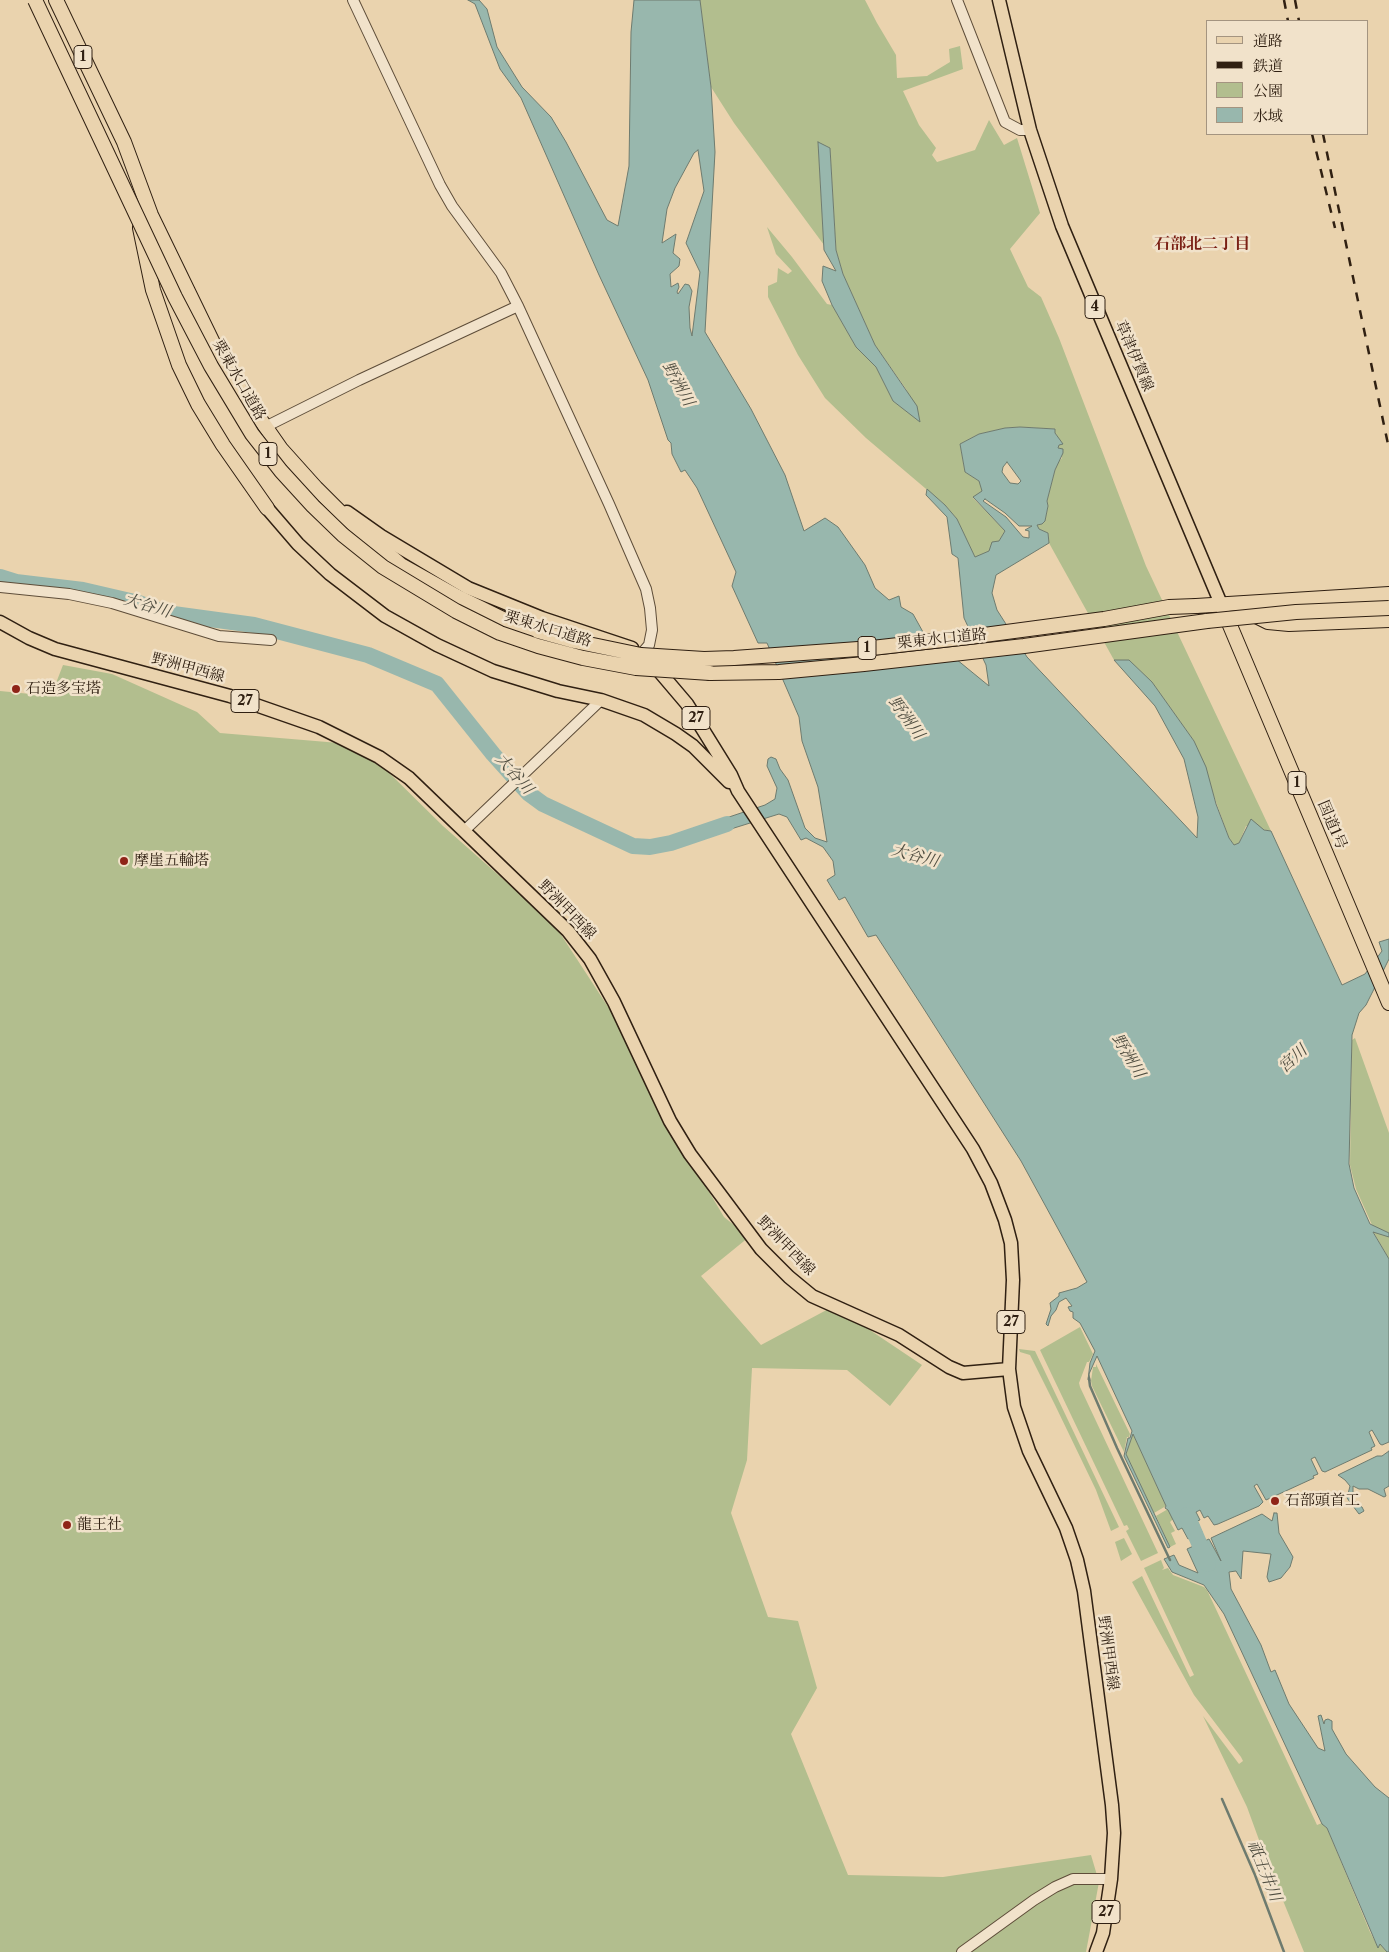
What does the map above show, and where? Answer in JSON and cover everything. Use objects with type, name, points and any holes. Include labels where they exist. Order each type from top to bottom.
[{"type":"highway","name":"栗東水口道路","points":[[35,0],[175,297],[211,366],[252,434],[281,471],[313,506],[343,535],[382,567],[456,611],[500,633],[583,658],[636,668],[692,672],[778,672],[1024,646],[1257,615],[1389,608]]},
{"type":"highway","name":"栗東水口道路","points":[[56,0],[124,142],[151,215],[216,349],[265,427],[296,467],[316,488],[401,565],[458,597],[505,620],[574,641],[641,655],[704,659],[833,652],[1104,619],[1169,607],[1221,604]]},
{"type":"highway","name":"1","points":[[109,113],[137,215],[153,290],[179,365],[198,404],[223,445],[267,508]]},
{"type":"highway","name":"1","points":[[1221,604],[1389,594]]},
{"type":"highway","name":"1","points":[[1221,604],[1245,610],[1268,622],[1289,624],[1343,620],[1389,620]]},
{"type":"highway","name":"国道1号","points":[[1221,604],[1372,962],[1386,991]]},
{"type":"main road","name":"草津伊賀線","points":[[999,0],[1030,130],[1062,226],[1221,604]]},
{"type":"main road","points":[[316,488],[381,536],[468,588],[542,618],[643,652]]},
{"type":"main road","name":"27","points":[[267,508],[298,544],[330,574],[385,616],[437,645],[493,671],[558,691],[601,700]]},
{"type":"main road","name":"野洲甲西線","points":[[0,622],[28,638],[56,649],[230,696],[319,727],[379,757],[409,778],[568,931],[590,959],[614,1002],[670,1121],[690,1154],[761,1249],[789,1277],[812,1296],[899,1335],[949,1367],[963,1373],[1009,1369]]},
{"type":"main road","name":"野洲甲西線","points":[[643,652],[687,704],[731,775],[738,791],[972,1149],[991,1183],[1010,1243],[1013,1280],[1009,1369],[1014,1407],[1029,1451],[1066,1528],[1077,1560],[1084,1591],[1114,1833],[1111,1879],[1103,1933],[1096,1952]]},
{"type":"main road","name":"野洲甲西線","points":[[601,700],[644,715],[676,734],[693,746],[738,791]]},
{"type":"street","points":[[353,0],[440,185],[452,206],[501,273],[518,306],[609,504],[646,590],[652,630],[649,645],[643,652]]},
{"type":"street","points":[[957,0],[1006,122],[1020,130],[1030,130]]},
{"type":"street","points":[[265,427],[359,380],[518,306]]},
{"type":"street","points":[[0,587],[69,594],[112,603],[219,636],[271,640]]},
{"type":"street","points":[[464,831],[601,700]]},
{"type":"street","points":[[962,1952],[1055,1887],[1073,1879],[1111,1879]]},
{"type":"green space","points":[[700,0],[865,0],[896,55],[897,78],[927,76],[950,62],[949,49],[960,46],[963,69],[903,91],[919,125],[936,148],[932,155],[937,162],[975,150],[989,120],[1004,145],[1017,138],[1040,213],[1010,249],[1028,287],[1041,297],[1059,338],[1146,566],[1271,831],[1246,826],[1239,843],[1234,845],[1229,838],[1194,741],[1152,682],[1129,661],[1114,660],[1049,543],[1048,533],[1039,529],[1036,525],[1042,524],[1045,520],[1048,506],[1047,501],[1055,470],[1057,463],[1062,458],[1058,448],[1062,444],[1055,433],[1055,429],[1005,428],[979,434],[960,444],[965,472],[979,481],[983,491],[973,498],[1005,531],[999,541],[989,551],[975,558],[957,519],[945,505],[866,438],[825,398],[798,355],[768,297],[768,286],[777,282],[778,268],[788,274],[792,271],[776,254],[767,227],[827,304],[832,305],[856,347],[876,367],[893,401],[920,421],[906,389],[875,345],[843,274],[836,250],[830,148],[818,143],[824,245],[734,123],[711,87]]},
{"type":"green space","points":[[63,665],[112,674],[197,712],[220,733],[339,743],[375,759],[443,826],[554,924],[629,1039],[664,1116],[724,1217],[749,1237],[701,1276],[761,1345],[834,1306],[922,1365],[890,1406],[847,1370],[752,1368],[747,1460],[731,1513],[768,1617],[798,1621],[817,1688],[791,1734],[848,1875],[943,1877],[1091,1855],[1099,1882],[1086,1952],[0,1952],[0,691],[51,696]]},
{"type":"green space","points":[[1355,1038],[1389,1133],[1389,1233],[1372,1225],[1356,1189],[1350,1165],[1352,1040]]},
{"type":"green space","points":[[1373,1231],[1389,1237],[1389,1259]]},
{"type":"green space","points":[[1080,1327],[1093,1354],[1089,1362],[1087,1362],[1079,1383],[1080,1387],[1158,1553],[1141,1561],[1126,1531],[1129,1529],[1127,1525],[1124,1526],[1040,1350]]},
{"type":"green space","points":[[1019,1349],[1035,1351],[1119,1527],[1111,1531],[1096,1490],[1030,1355],[1020,1352]]},
{"type":"green space","points":[[1096,1364],[1130,1434],[1127,1437],[1124,1452],[1092,1386],[1093,1367],[1096,1367]]},
{"type":"green space","points":[[1133,1434],[1166,1506],[1154,1513],[1126,1454]]},
{"type":"green space","points":[[1168,1509],[1173,1519],[1170,1522],[1175,1531],[1171,1533],[1176,1544],[1170,1547],[1156,1516]]},
{"type":"green space","points":[[1124,1538],[1132,1554],[1121,1561],[1115,1542]]},
{"type":"green space","points":[[1161,1560],[1164,1568],[1162,1570],[1168,1568],[1173,1575],[1204,1587],[1207,1590],[1317,1825],[1322,1823],[1327,1828],[1370,1932],[1378,1947],[1380,1944],[1387,1952],[1304,1952],[1247,1807],[1203,1716],[1239,1764],[1243,1761],[1194,1695],[1132,1582],[1142,1576],[1190,1677],[1194,1675],[1144,1568]]},
{"type":"water","points":[[468,0],[479,0],[487,9],[497,47],[522,87],[551,117],[607,220],[618,226],[629,166],[631,32],[634,0],[700,0],[711,87],[715,152],[705,332],[751,409],[785,475],[804,531],[825,518],[838,527],[865,565],[875,588],[889,600],[899,596],[901,607],[913,614],[923,632],[989,686],[986,665],[964,618],[958,558],[952,554],[947,517],[926,495],[927,489],[957,519],[975,557],[989,551],[992,542],[999,541],[1005,531],[973,497],[982,491],[979,481],[965,472],[960,444],[979,434],[1005,428],[1055,429],[1055,433],[1063,444],[1059,445],[1058,448],[1063,449],[1063,453],[1055,470],[1047,501],[1045,521],[1037,525],[1039,529],[1048,533],[1049,543],[996,575],[992,593],[997,610],[1027,657],[1197,838],[1198,817],[1184,759],[1155,706],[1114,660],[1129,660],[1152,682],[1194,741],[1206,767],[1216,804],[1229,838],[1234,845],[1239,843],[1251,819],[1264,830],[1271,831],[1342,985],[1365,974],[1382,951],[1379,942],[1389,939],[1389,959],[1366,1005],[1359,1013],[1352,1035],[1349,1164],[1354,1188],[1370,1224],[1389,1233],[1389,1237],[1373,1232],[1389,1259],[1389,1442],[1380,1444],[1372,1430],[1369,1432],[1375,1446],[1371,1448],[1372,1450],[1325,1472],[1322,1471],[1315,1457],[1311,1459],[1318,1474],[1313,1476],[1314,1478],[1266,1500],[1257,1484],[1254,1486],[1263,1502],[1259,1506],[1218,1524],[1214,1525],[1208,1516],[1204,1518],[1200,1510],[1196,1512],[1200,1520],[1197,1521],[1202,1532],[1188,1539],[1182,1528],[1178,1530],[1168,1510],[1165,1508],[1166,1506],[1133,1434],[1126,1454],[1170,1547],[1168,1548],[1124,1456],[1128,1438],[1130,1438],[1132,1431],[1097,1356],[1089,1374],[1090,1381],[1088,1380],[1090,1363],[1095,1351],[1080,1323],[1073,1318],[1073,1312],[1068,1307],[1072,1306],[1066,1298],[1059,1302],[1048,1326],[1046,1324],[1051,1309],[1050,1303],[1059,1296],[1059,1293],[1077,1288],[1087,1282],[1021,1161],[876,935],[868,937],[845,897],[839,900],[827,880],[835,875],[833,861],[823,847],[806,838],[801,840],[787,817],[779,814],[718,833],[717,830],[708,833],[706,828],[715,825],[714,822],[765,805],[775,799],[777,788],[767,766],[768,759],[771,757],[776,759],[788,780],[805,828],[815,838],[827,842],[818,787],[802,741],[799,717],[767,643],[758,643],[732,586],[736,572],[697,488],[685,470],[681,472],[672,454],[671,443],[668,440],[648,380],[599,275],[521,98],[500,69],[475,4]],"holes":[[[698,150],[704,191],[686,243],[700,272],[692,336],[689,307],[692,291],[689,285],[685,284],[678,294],[678,283],[671,287],[670,274],[679,266],[680,259],[673,253],[676,234],[662,243],[667,209],[675,188],[694,153]],[[1007,462],[1021,481],[1018,484],[1010,483],[1002,472]],[[985,499],[1019,526],[1032,526],[1025,530],[1029,531],[1029,538],[1023,537],[1006,517],[983,501]]]},
{"type":"water","points":[[818,142],[830,148],[836,250],[843,274],[875,345],[917,406],[920,422],[893,401],[876,367],[856,347],[832,305],[822,281],[823,266],[836,271],[824,250]]},
{"type":"water","points":[[1389,1451],[1389,1486],[1384,1489],[1386,1496],[1384,1497],[1368,1489],[1359,1489],[1353,1486],[1353,1493],[1351,1495],[1357,1505],[1362,1507],[1364,1511],[1359,1514],[1347,1498],[1350,1486],[1338,1475],[1377,1456],[1382,1456]]},
{"type":"water","points":[[1274,1513],[1277,1513],[1279,1533],[1293,1557],[1290,1567],[1281,1578],[1269,1582],[1267,1577],[1271,1554],[1243,1551],[1241,1579],[1236,1571],[1229,1572],[1231,1589],[1261,1645],[1271,1672],[1275,1670],[1289,1704],[1318,1748],[1325,1751],[1318,1716],[1321,1715],[1324,1724],[1325,1720],[1332,1721],[1332,1729],[1346,1754],[1375,1787],[1389,1798],[1389,1952],[1380,1944],[1378,1948],[1327,1828],[1322,1824],[1224,1614],[1204,1585],[1172,1572],[1164,1559],[1174,1555],[1179,1565],[1198,1573],[1187,1549],[1209,1539],[1221,1561],[1211,1538],[1262,1514],[1272,1521]]},
{"type":"waterway","name":"大谷川","points":[[0,577],[16,582],[83,590],[139,603],[166,613],[254,625],[368,655],[437,684],[493,754],[528,793],[543,804],[633,846],[650,847],[671,843],[727,824]]},
{"type":"waterway","points":[[1089,1378],[1090,1386],[1117,1448],[1170,1560]]},
{"type":"waterway","points":[[1187,1515],[1208,1564]]},
{"type":"waterway","name":"祇王井川","points":[[1222,1799],[1255,1875],[1284,1952]]},
{"type":"railway","points":[[1284,0],[1288,20]]},
{"type":"railway","points":[[1295,0],[1299,20]]},
{"type":"railway","points":[[1312,135],[1335,228]]},
{"type":"railway","points":[[1323,135],[1389,449]]},
{"type":"place","name":"石造多宝塔","points":[[16,689]]},
{"type":"place","name":"摩崖五輪塔","points":[[124,861]]},
{"type":"place","name":"石部頭首工","points":[[1275,1501]]},
{"type":"place","name":"龍王社","points":[[67,1525]]},
{"type":"district","name":"石部北二丁目","points":[[1202,244]]},
{"type":"water label","name":"野洲川","points":[[678,384]]},
{"type":"water label","name":"野洲川","points":[[906,718]]},
{"type":"water label","name":"野洲川","points":[[1128,1056]]},
{"type":"water label","name":"宮川","points":[[1293,1059]]}]
